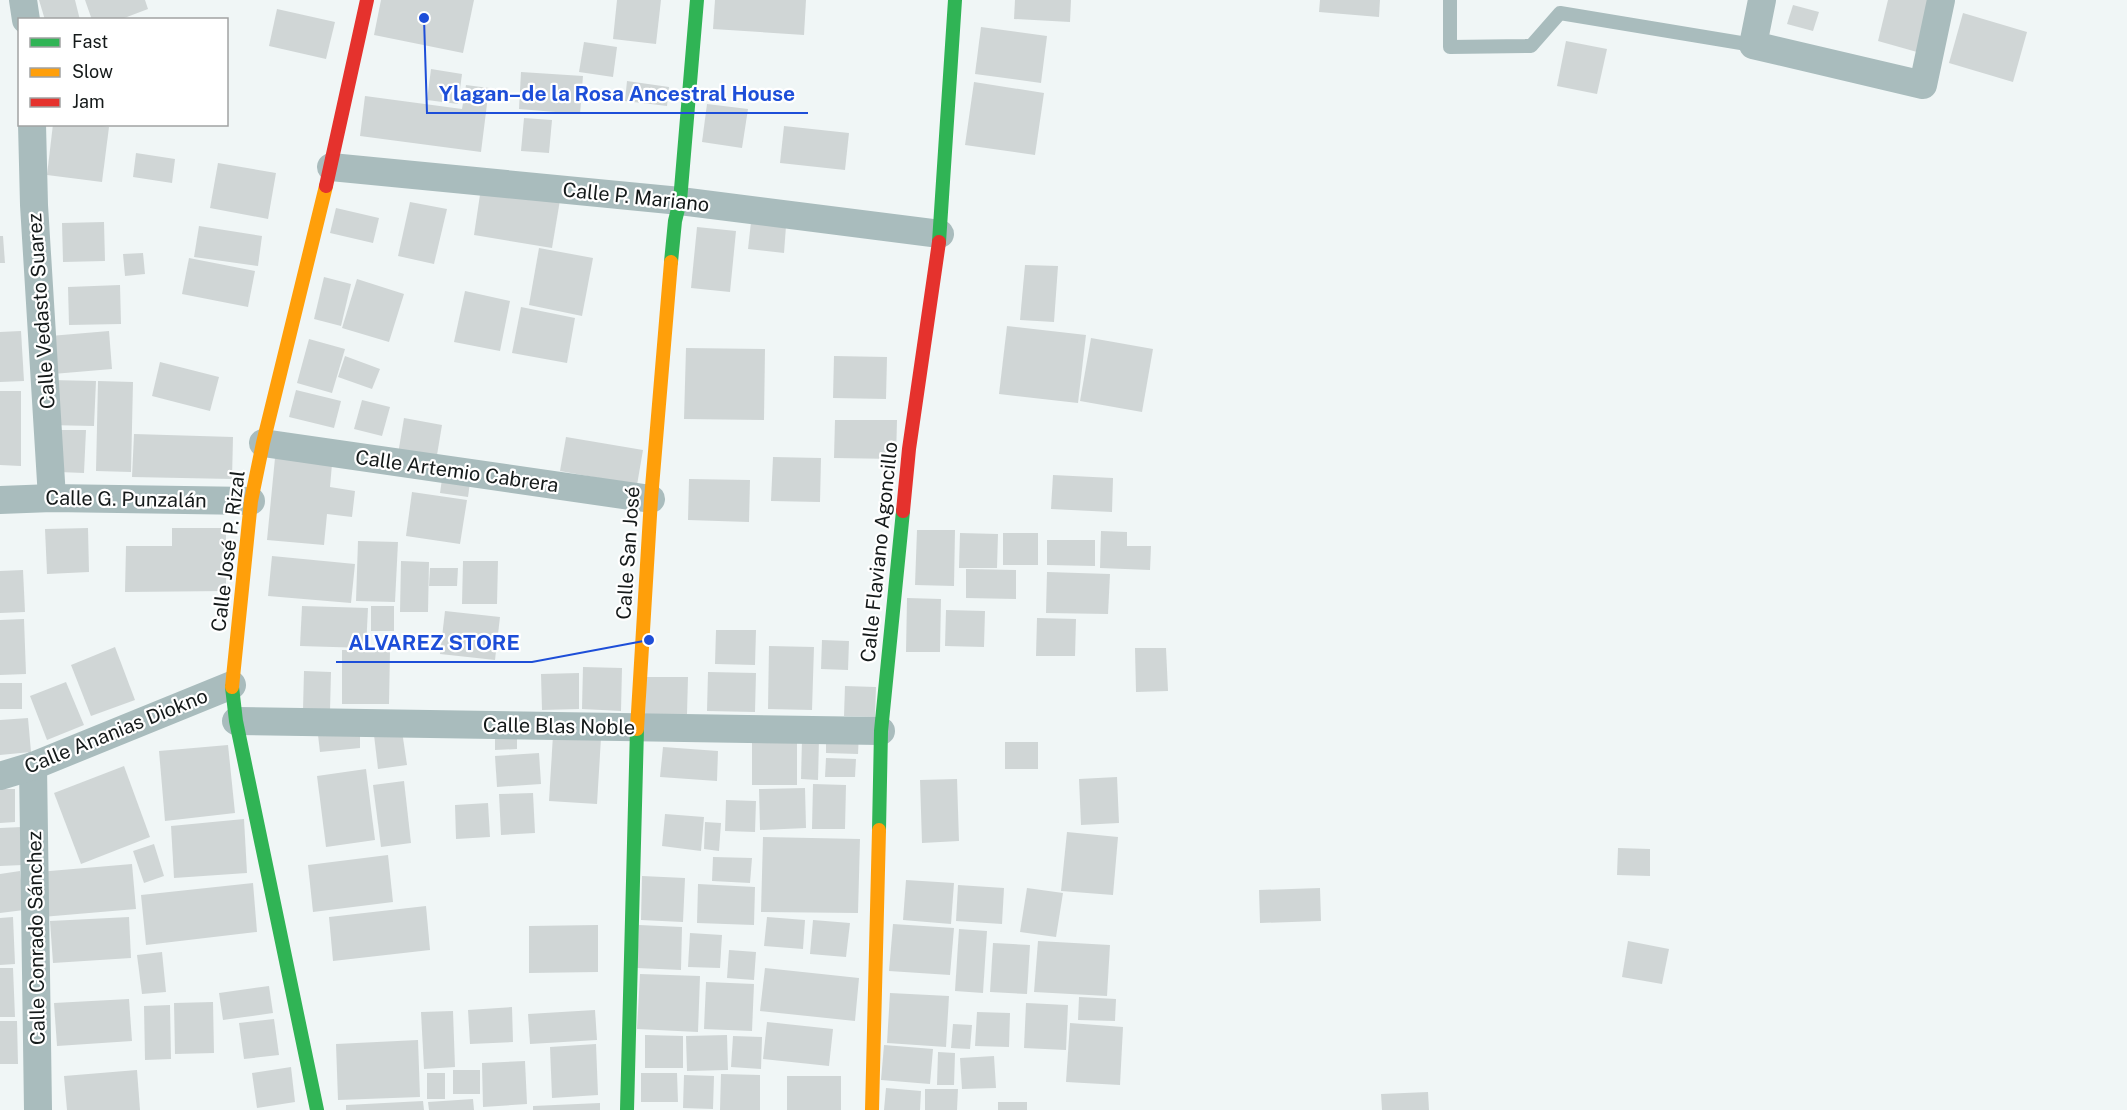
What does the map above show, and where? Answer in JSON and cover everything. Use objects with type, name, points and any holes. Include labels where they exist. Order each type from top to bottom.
[{"type":"street","points":[[23,0],[26,18]]},
{"type":"street","name":"Calle José P. Rizal","points":[[317,1110],[236,721],[232,685],[251,501],[262,443],[331,167],[367,0]]},
{"type":"street","name":"Calle San José","points":[[627,1110],[637,727],[651,499],[697,0]]},
{"type":"street","name":"Calle Flaviano Agoncillo","points":[[872,1110],[881,731],[909,449],[940,234],[955,0]]},
{"type":"street","points":[[1761,0],[1753,45],[1923,85],[1941,0]]},
{"type":"street","name":"Calle Vedasto Suarez","points":[[32,126],[34,205],[52,498]]},
{"type":"street","name":"Calle P. Mariano","points":[[331,167],[680,201],[940,234]]},
{"type":"street","name":"Calle Artemio Cabrera","points":[[262,443],[651,499]]},
{"type":"street","name":"Calle G. Punzalán","points":[[0,500],[52,498],[251,501]]},
{"type":"street","name":"Calle Ananias Diokno","points":[[0,776],[33,766],[232,685]]},
{"type":"street","name":"Calle Blas Noble","points":[[236,721],[881,731]]},
{"type":"street","name":"Calle Conrado Sánchez","points":[[33,766],[38,1110]]},
{"type":"lane","points":[[1450,0],[1450,47],[1531,46],[1560,13],[1753,45]]},
{"type":"building","points":[[39,0],[75,0],[80,18],[44,18]]},
{"type":"building","points":[[85,0],[145,0],[148,9],[124,18],[91,18]]},
{"type":"building","points":[[381,0],[474,0],[463,53],[374,35]]},
{"type":"building","points":[[617,0],[661,0],[656,44],[613,39]]},
{"type":"building","points":[[715,0],[806,0],[804,35],[713,29]]},
{"type":"building","points":[[1015,0],[1071,0],[1070,22],[1014,19]]},
{"type":"building","points":[[1320,0],[1380,0],[1379,17],[1319,12]]},
{"type":"building","points":[[1888,0],[1931,0],[1917,52],[1878,41]]},
{"type":"building","points":[[1793,5],[1819,12],[1813,31],[1787,24]]},
{"type":"building","points":[[277,9],[335,22],[326,59],[269,46]]},
{"type":"building","points":[[1963,13],[2027,32],[2013,82],[1949,63]]},
{"type":"building","points":[[981,27],[1047,36],[1041,83],[975,74]]},
{"type":"building","points":[[1566,41],[1607,49],[1597,94],[1557,86]]},
{"type":"building","points":[[584,42],[617,47],[613,77],[579,72]]},
{"type":"building","points":[[431,69],[462,74],[458,104],[427,100]]},
{"type":"building","points":[[521,72],[583,76],[580,114],[519,109]]},
{"type":"building","points":[[627,81],[669,87],[667,106],[625,101]]},
{"type":"building","points":[[974,82],[1044,93],[1035,155],[965,145]]},
{"type":"building","points":[[466,85],[489,88],[481,152],[360,136],[365,96],[462,109]]},
{"type":"building","points":[[707,104],[748,109],[742,148],[702,142]]},
{"type":"building","points":[[524,118],[552,120],[549,153],[521,151]]},
{"type":"building","points":[[53,126],[109,127],[102,182],[47,175]]},
{"type":"building","points":[[784,126],[849,133],[845,170],[780,163]]},
{"type":"building","points":[[136,153],[175,159],[172,183],[133,177]]},
{"type":"building","points":[[218,163],[276,173],[268,219],[210,208]]},
{"type":"building","points":[[481,188],[560,200],[552,248],[474,235]]},
{"type":"building","points":[[410,202],[447,209],[434,264],[398,256]]},
{"type":"building","points":[[336,208],[379,218],[373,243],[330,233]]},
{"type":"building","points":[[104,222],[105,261],[63,262],[62,223]]},
{"type":"building","points":[[751,222],[786,226],[784,253],[748,249]]},
{"type":"building","points":[[199,226],[262,236],[258,266],[194,257]]},
{"type":"building","points":[[697,227],[736,231],[730,292],[691,288]]},
{"type":"building","points":[[0,236],[3,236],[5,263],[0,263]]},
{"type":"building","points":[[539,248],[593,258],[582,316],[529,305]]},
{"type":"building","points":[[143,253],[145,274],[125,276],[123,254]]},
{"type":"building","points":[[189,258],[255,271],[248,307],[182,294]]},
{"type":"building","points":[[1025,265],[1058,266],[1054,322],[1020,320]]},
{"type":"building","points":[[324,277],[351,284],[341,326],[314,319]]},
{"type":"building","points":[[357,279],[404,294],[389,342],[342,328]]},
{"type":"building","points":[[120,285],[121,324],[69,325],[68,287]]},
{"type":"building","points":[[465,291],[510,301],[500,351],[454,342]]},
{"type":"building","points":[[521,307],[575,318],[567,363],[512,353]]},
{"type":"building","points":[[1007,326],[1086,335],[1078,403],[999,394]]},
{"type":"building","points":[[21,331],[24,381],[0,382],[0,332]]},
{"type":"building","points":[[109,331],[112,369],[53,374],[50,336]]},
{"type":"building","points":[[1091,338],[1153,349],[1142,412],[1080,401]]},
{"type":"building","points":[[309,339],[345,349],[332,393],[297,383]]},
{"type":"building","points":[[686,348],[765,349],[764,420],[684,419]]},
{"type":"building","points":[[345,356],[380,369],[372,389],[338,377]]},
{"type":"building","points":[[834,356],[887,357],[886,399],[833,398]]},
{"type":"building","points":[[160,362],[219,377],[210,411],[152,396]]},
{"type":"building","points":[[50,380],[96,381],[94,426],[48,425]]},
{"type":"building","points":[[98,381],[133,382],[131,472],[96,471]]},
{"type":"building","points":[[296,390],[341,401],[334,428],[289,417]]},
{"type":"building","points":[[0,391],[21,391],[21,466],[0,465]]},
{"type":"building","points":[[362,400],[390,407],[382,436],[354,429]]},
{"type":"building","points":[[404,418],[442,425],[436,461],[398,454]]},
{"type":"building","points":[[835,420],[897,420],[896,459],[834,458]]},
{"type":"building","points":[[61,430],[86,430],[84,473],[59,472]]},
{"type":"building","points":[[134,434],[233,437],[232,479],[132,477]]},
{"type":"building","points":[[566,437],[643,450],[637,485],[560,471]]},
{"type":"building","points":[[773,457],[821,458],[820,502],[771,501]]},
{"type":"building","points":[[275,458],[332,464],[330,487],[355,491],[352,517],[327,514],[324,545],[267,540]]},
{"type":"building","points":[[443,472],[471,475],[468,497],[440,493]]},
{"type":"building","points":[[1053,475],[1113,478],[1112,512],[1051,509]]},
{"type":"building","points":[[689,479],[750,480],[749,522],[688,520]]},
{"type":"building","points":[[412,492],[467,500],[460,544],[406,536]]},
{"type":"building","points":[[88,528],[89,572],[47,574],[45,529]]},
{"type":"building","points":[[172,528],[226,528],[226,591],[125,592],[126,546],[172,546]]},
{"type":"building","points":[[917,530],[955,530],[954,586],[915,585]]},
{"type":"building","points":[[1101,531],[1127,532],[1127,546],[1151,546],[1150,570],[1100,568]]},
{"type":"building","points":[[960,533],[998,534],[997,568],[959,568]]},
{"type":"building","points":[[1003,533],[1038,533],[1038,565],[1003,565]]},
{"type":"building","points":[[1047,540],[1095,540],[1095,566],[1047,565]]},
{"type":"building","points":[[358,541],[398,542],[395,602],[356,601]]},
{"type":"building","points":[[272,556],[355,564],[351,603],[268,596]]},
{"type":"building","points":[[401,561],[429,562],[428,612],[400,612]]},
{"type":"building","points":[[463,561],[498,561],[497,604],[462,604]]},
{"type":"building","points":[[430,568],[458,568],[457,586],[429,586]]},
{"type":"building","points":[[966,569],[1016,570],[1016,599],[966,598]]},
{"type":"building","points":[[23,570],[25,612],[0,613],[0,571]]},
{"type":"building","points":[[1047,572],[1110,574],[1108,614],[1046,613]]},
{"type":"building","points":[[907,598],[941,599],[940,652],[906,652]]},
{"type":"building","points":[[302,606],[368,608],[366,648],[300,646]]},
{"type":"building","points":[[371,606],[394,606],[394,631],[371,631]]},
{"type":"building","points":[[946,610],[985,611],[984,647],[945,646]]},
{"type":"building","points":[[445,611],[500,617],[495,660],[440,654]]},
{"type":"building","points":[[1037,618],[1076,619],[1075,656],[1036,656]]},
{"type":"building","points":[[24,619],[26,674],[0,675],[0,620]]},
{"type":"building","points":[[716,630],[756,630],[755,665],[715,664]]},
{"type":"building","points":[[822,640],[849,641],[848,670],[821,669]]},
{"type":"building","points":[[769,646],[814,647],[812,710],[768,709]]},
{"type":"building","points":[[115,647],[135,700],[91,716],[71,665]]},
{"type":"building","points":[[1135,648],[1166,648],[1168,691],[1136,692]]},
{"type":"building","points":[[342,650],[390,650],[389,704],[342,704]]},
{"type":"building","points":[[583,667],[622,668],[621,711],[582,709]]},
{"type":"building","points":[[304,671],[331,672],[330,711],[303,710]]},
{"type":"building","points":[[708,672],[756,673],[755,712],[707,711]]},
{"type":"building","points":[[579,673],[579,709],[542,710],[541,674]]},
{"type":"building","points":[[646,677],[688,677],[687,714],[645,714]]},
{"type":"building","points":[[66,682],[84,725],[47,740],[30,696]]},
{"type":"building","points":[[0,683],[22,683],[22,709],[0,709]]},
{"type":"building","points":[[845,686],[876,687],[875,717],[844,716]]},
{"type":"building","points":[[28,718],[31,752],[0,755],[0,720]]},
{"type":"building","points":[[517,728],[517,749],[495,750],[495,729]]},
{"type":"building","points":[[402,731],[407,765],[378,769],[374,735]]},
{"type":"building","points":[[360,732],[360,748],[320,752],[318,735]]},
{"type":"building","points":[[752,732],[797,732],[797,785],[752,785]]},
{"type":"building","points":[[826,732],[859,733],[858,754],[826,753]]},
{"type":"building","points":[[553,735],[601,738],[597,804],[549,801]]},
{"type":"building","points":[[802,739],[819,739],[818,780],[801,779]]},
{"type":"building","points":[[1005,742],[1038,742],[1038,769],[1005,769]]},
{"type":"building","points":[[228,745],[235,813],[165,821],[159,751]]},
{"type":"building","points":[[663,747],[718,751],[717,781],[660,777]]},
{"type":"building","points":[[539,753],[541,784],[497,787],[495,756]]},
{"type":"building","points":[[826,758],[856,759],[855,777],[825,777]]},
{"type":"building","points":[[124,766],[150,837],[81,864],[54,793]]},
{"type":"building","points":[[366,769],[375,840],[326,847],[317,776]]},
{"type":"building","points":[[1117,777],[1119,823],[1081,825],[1079,779]]},
{"type":"building","points":[[957,779],[959,841],[922,843],[920,780]]},
{"type":"building","points":[[404,781],[411,843],[381,847],[373,785]]},
{"type":"building","points":[[813,784],[846,785],[845,829],[812,829]]},
{"type":"building","points":[[805,788],[806,828],[760,830],[759,789]]},
{"type":"building","points":[[0,789],[15,789],[15,822],[0,823]]},
{"type":"building","points":[[533,793],[535,833],[501,835],[499,794]]},
{"type":"building","points":[[726,800],[756,801],[755,832],[725,831]]},
{"type":"building","points":[[488,803],[490,837],[456,839],[455,805]]},
{"type":"building","points":[[665,814],[704,817],[701,851],[662,846]]},
{"type":"building","points":[[244,819],[247,873],[174,878],[171,826]]},
{"type":"building","points":[[705,822],[721,823],[719,851],[704,849]]},
{"type":"building","points":[[22,827],[23,865],[0,866],[0,828]]},
{"type":"building","points":[[1067,832],[1118,837],[1113,895],[1061,891]]},
{"type":"building","points":[[763,837],[860,839],[858,913],[761,912]]},
{"type":"building","points":[[154,844],[164,876],[144,883],[133,851]]},
{"type":"building","points":[[1618,848],[1650,849],[1650,876],[1617,875]]},
{"type":"building","points":[[388,855],[393,902],[313,912],[308,865]]},
{"type":"building","points":[[713,857],[752,858],[750,883],[712,881]]},
{"type":"building","points":[[132,864],[136,909],[42,917],[38,872]]},
{"type":"building","points":[[20,871],[24,910],[0,913],[0,874]]},
{"type":"building","points":[[642,876],[685,878],[683,922],[641,920]]},
{"type":"building","points":[[906,880],[954,883],[951,924],[903,920]]},
{"type":"building","points":[[253,883],[257,932],[146,945],[141,895]]},
{"type":"building","points":[[698,884],[755,887],[754,925],[697,923]]},
{"type":"building","points":[[958,885],[1004,888],[1002,924],[956,921]]},
{"type":"building","points":[[1027,888],[1063,893],[1056,937],[1020,932]]},
{"type":"building","points":[[1320,888],[1321,921],[1260,923],[1259,890]]},
{"type":"building","points":[[426,906],[430,950],[333,961],[329,917]]},
{"type":"building","points":[[13,917],[15,964],[0,965],[0,918]]},
{"type":"building","points":[[129,917],[131,958],[53,963],[50,921]]},
{"type":"building","points":[[767,917],[805,920],[803,949],[764,946]]},
{"type":"building","points":[[813,920],[850,923],[846,957],[810,954]]},
{"type":"building","points":[[893,924],[954,928],[950,975],[889,971]]},
{"type":"building","points":[[598,925],[598,972],[529,973],[529,926]]},
{"type":"building","points":[[639,925],[682,927],[681,970],[637,968]]},
{"type":"building","points":[[959,929],[987,931],[983,993],[955,991]]},
{"type":"building","points":[[690,933],[722,935],[720,968],[688,967]]},
{"type":"building","points":[[1038,941],[1110,945],[1107,996],[1034,992]]},
{"type":"building","points":[[1628,941],[1669,949],[1662,984],[1622,977]]},
{"type":"building","points":[[993,943],[1030,945],[1027,994],[990,992]]},
{"type":"building","points":[[729,950],[756,952],[754,980],[727,978]]},
{"type":"building","points":[[162,952],[166,992],[142,994],[137,955]]},
{"type":"building","points":[[0,968],[13,968],[15,1017],[0,1017]]},
{"type":"building","points":[[765,968],[859,978],[855,1021],[760,1011]]},
{"type":"building","points":[[640,974],[700,976],[698,1032],[637,1029]]},
{"type":"building","points":[[706,982],[754,984],[752,1031],[704,1029]]},
{"type":"building","points":[[269,986],[273,1013],[223,1020],[219,993]]},
{"type":"building","points":[[890,993],[949,996],[946,1047],[887,1043]]},
{"type":"building","points":[[1079,997],[1116,999],[1115,1021],[1078,1020]]},
{"type":"building","points":[[129,999],[132,1041],[57,1046],[54,1003]]},
{"type":"building","points":[[213,1002],[214,1053],[175,1054],[174,1003]]},
{"type":"building","points":[[1026,1003],[1068,1005],[1066,1050],[1024,1048]]},
{"type":"building","points":[[170,1005],[171,1059],[145,1060],[144,1006]]},
{"type":"building","points":[[512,1007],[513,1042],[470,1044],[468,1010]]},
{"type":"building","points":[[595,1010],[597,1040],[530,1044],[528,1014]]},
{"type":"building","points":[[453,1011],[455,1067],[424,1069],[421,1012]]},
{"type":"building","points":[[977,1012],[1010,1013],[1009,1047],[975,1046]]},
{"type":"building","points":[[274,1019],[279,1055],[244,1059],[239,1023]]},
{"type":"building","points":[[0,1021],[17,1021],[18,1064],[0,1064]]},
{"type":"building","points":[[767,1022],[833,1029],[829,1066],[763,1059]]},
{"type":"building","points":[[1070,1023],[1123,1027],[1120,1085],[1066,1082]]},
{"type":"building","points":[[953,1024],[972,1025],[970,1049],[951,1048]]},
{"type":"building","points":[[645,1035],[683,1036],[683,1068],[645,1068]]},
{"type":"building","points":[[727,1035],[728,1070],[687,1071],[686,1036]]},
{"type":"building","points":[[733,1036],[762,1037],[761,1069],[731,1067]]},
{"type":"building","points":[[418,1040],[420,1097],[338,1100],[336,1044]]},
{"type":"building","points":[[596,1044],[598,1095],[552,1098],[550,1047]]},
{"type":"building","points":[[884,1045],[933,1049],[930,1084],[881,1080]]},
{"type":"building","points":[[938,1052],[955,1053],[954,1085],[937,1085]]},
{"type":"building","points":[[994,1056],[996,1088],[962,1089],[960,1058]]},
{"type":"building","points":[[525,1061],[527,1104],[483,1107],[482,1063]]},
{"type":"building","points":[[291,1067],[295,1102],[257,1108],[252,1073]]},
{"type":"building","points":[[137,1070],[140,1110],[67,1110],[64,1076]]},
{"type":"building","points":[[453,1070],[480,1070],[480,1094],[453,1094]]},
{"type":"building","points":[[427,1073],[445,1073],[445,1099],[427,1099]]},
{"type":"building","points":[[641,1073],[677,1073],[678,1102],[641,1102]]},
{"type":"building","points":[[721,1074],[760,1075],[760,1110],[720,1110]]},
{"type":"building","points":[[684,1075],[714,1076],[713,1109],[683,1108]]},
{"type":"building","points":[[787,1076],[841,1076],[841,1110],[787,1110]]},
{"type":"building","points":[[886,1088],[921,1091],[920,1110],[884,1110]]},
{"type":"building","points":[[925,1089],[958,1089],[957,1110],[925,1110]]},
{"type":"building","points":[[1428,1092],[1429,1110],[1382,1110],[1381,1094]]},
{"type":"building","points":[[473,1099],[474,1110],[429,1110],[428,1102]]},
{"type":"building","points":[[423,1101],[424,1110],[346,1110],[346,1105]]},
{"type":"building","points":[[998,1102],[1027,1102],[1027,1110],[998,1110]]},
{"type":"building","points":[[600,1103],[600,1110],[533,1110],[533,1106]]},
{"type":"traffic: fast","points":[[671,262],[675,221],[680,201],[697,0]]},
{"type":"traffic: fast","points":[[939,242],[955,0]]},
{"type":"traffic: fast","points":[[879,830],[881,731],[903,511]]},
{"type":"traffic: fast","points":[[232,687],[236,721],[317,1110]]},
{"type":"traffic: fast","points":[[627,1110],[637,729]]},
{"type":"traffic: slow","points":[[232,687],[251,501],[326,186]]},
{"type":"traffic: slow","points":[[637,729],[651,499],[671,262]]},
{"type":"traffic: slow","points":[[872,1110],[879,830]]},
{"type":"traffic: jam","points":[[326,186],[367,0]]},
{"type":"traffic: jam","points":[[903,511],[909,449],[939,242]]},
{"type":"place","name":"Ylagan–de la Rosa Ancestral House","points":[[424,18]]},
{"type":"place","name":"ALVAREZ STORE","points":[[649,640]]}]
